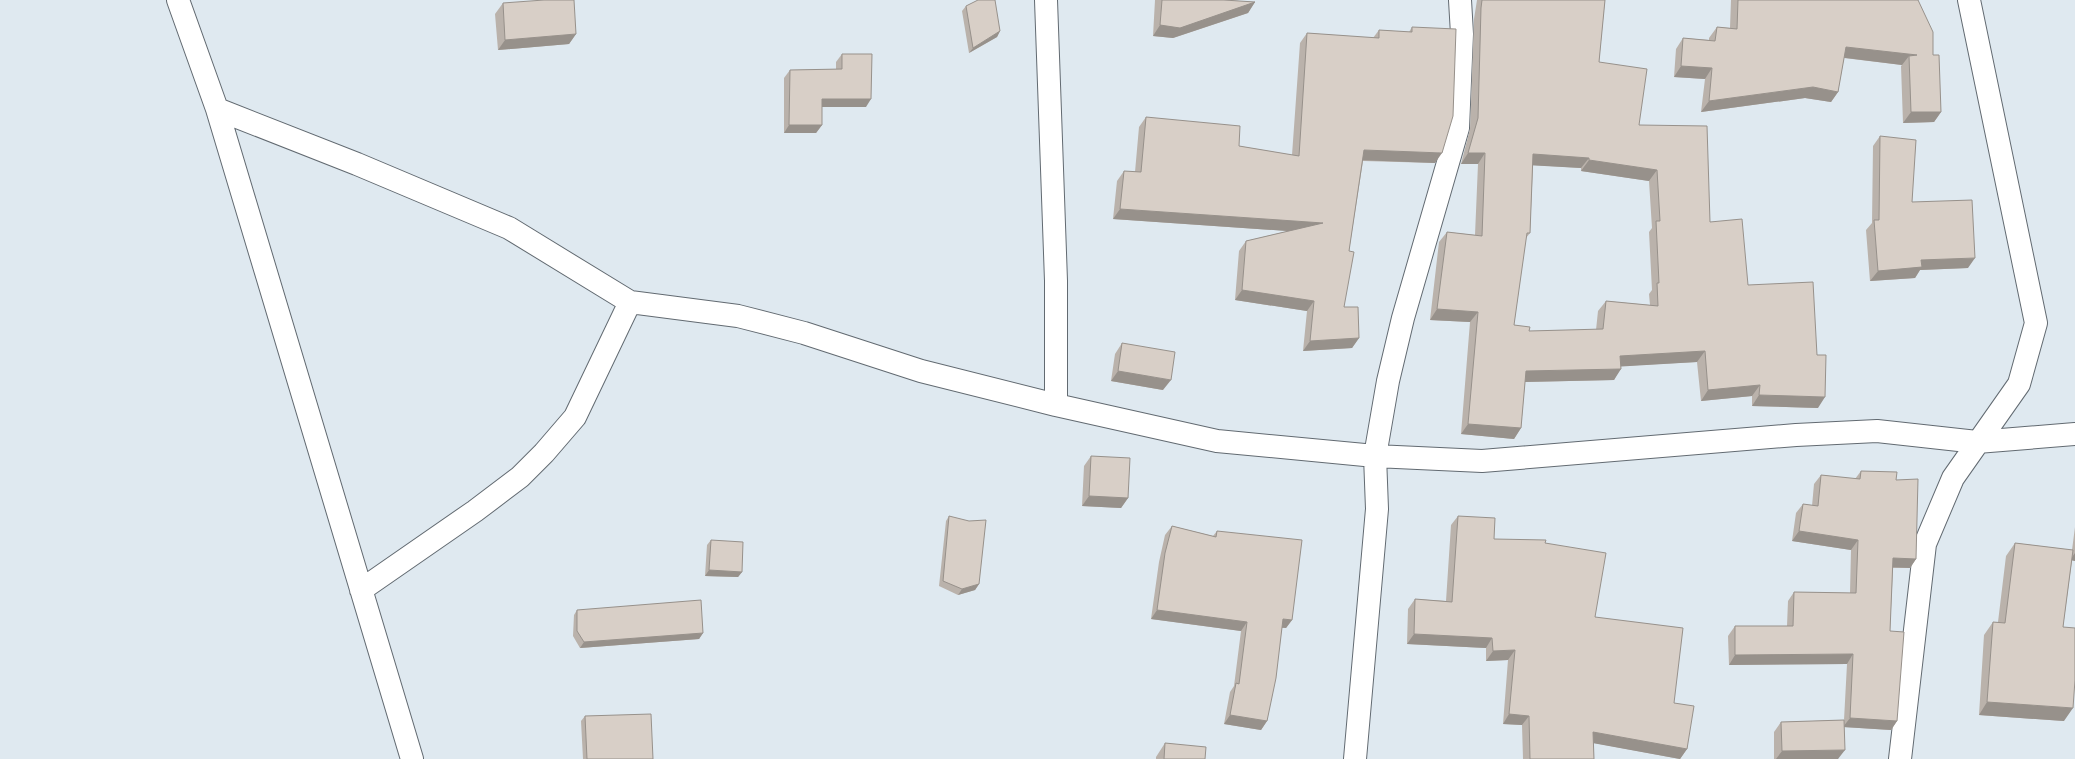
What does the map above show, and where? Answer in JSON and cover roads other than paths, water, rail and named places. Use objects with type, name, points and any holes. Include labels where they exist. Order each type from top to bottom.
[{"type":"street","points":[[178,0],[217,109],[412,759]]},
{"type":"street","points":[[1046,0],[1056,281],[1056,405]]},
{"type":"street","points":[[1355,759],[1377,509],[1375,456],[1388,381],[1403,318],[1458,128],[1462,34],[1460,0]]},
{"type":"street","points":[[1900,759],[1925,544],[1953,478],[2019,384],[2036,323],[1969,0]]},
{"type":"street","points":[[217,109],[356,164],[509,228],[630,302],[738,316],[804,333],[921,371],[1056,405],[1217,441],[1375,456],[1482,461],[1796,435],[1878,431],[1977,442],[2075,434]]},
{"type":"street","points":[[361,590],[475,511],[520,477],[544,453],[575,417],[630,302]]}]
